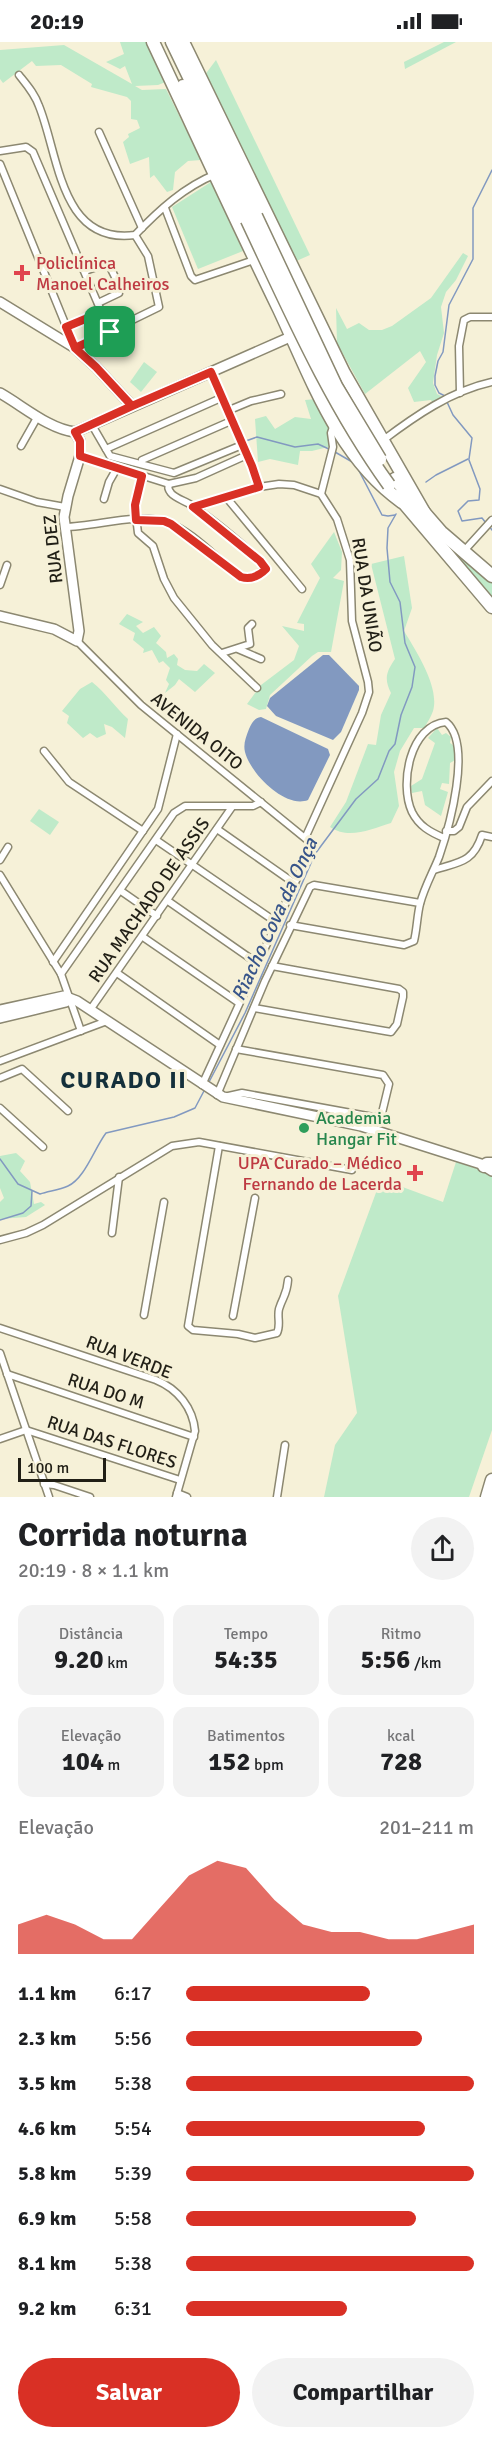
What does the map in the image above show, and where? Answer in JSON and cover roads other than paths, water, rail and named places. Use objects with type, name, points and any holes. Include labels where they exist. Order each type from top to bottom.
[{"type":"highway","points":[[153,42],[254,260],[334,424],[367,471],[383,488],[402,502],[492,607]]},
{"type":"highway","points":[[162,42],[251,218]]},
{"type":"highway","points":[[172,42],[309,351],[342,414],[362,447],[392,482],[463,552],[492,576]]},
{"type":"highway","points":[[183,42],[344,374],[425,514]]},
{"type":"highway","points":[[392,482],[402,502]]},
{"type":"highway","points":[[486,1497],[492,1480]]},
{"type":"street","points":[[19,75],[39,107],[57,171],[78,212],[100,233],[110,236],[135,235],[189,187],[216,174]]},
{"type":"street","points":[[99,132],[142,228]]},
{"type":"street","points":[[0,151],[26,147],[33,152],[110,332]]},
{"type":"street","points":[[0,164],[75,348]]},
{"type":"street","points":[[165,208],[193,279],[198,280],[254,260]]},
{"type":"street","points":[[75,348],[157,308],[158,300],[148,256],[135,235]]},
{"type":"street","points":[[85,271],[108,263],[118,283],[119,293],[98,303]]},
{"type":"street","points":[[0,302],[75,348],[132,406]]},
{"type":"street","points":[[66,327],[102,312]]},
{"type":"street","points":[[460,393],[459,346],[464,320],[470,316],[492,317]]},
{"type":"street","points":[[0,393],[58,428],[75,432],[321,323]]},
{"type":"street","points":[[211,372],[259,487]]},
{"type":"street","points":[[382,441],[426,409],[460,393],[492,382]]},
{"type":"street","points":[[227,411],[251,401],[280,394]]},
{"type":"street","points":[[106,449],[221,398]]},
{"type":"street","points":[[21,446],[38,416]]},
{"type":"street","points":[[142,460],[231,421]]},
{"type":"street","points":[[193,507],[259,487],[294,485],[321,494],[333,447],[331,433],[334,424]]},
{"type":"street","points":[[89,427],[110,456],[174,473],[242,445]]},
{"type":"street","name":"RUA DEZ","points":[[75,432],[80,441],[80,456],[65,507],[64,527],[79,631],[77,641]]},
{"type":"street","points":[[80,456],[169,484],[196,478],[247,455]]},
{"type":"street","points":[[104,500],[109,482],[117,468]]},
{"type":"street","points":[[142,476],[135,505],[138,533],[153,546],[164,579],[174,598],[212,645],[257,688]]},
{"type":"street","points":[[64,527],[136,520],[164,521],[241,577],[253,577],[265,570],[254,555],[193,507],[172,495],[168,489],[169,484]]},
{"type":"street","points":[[0,489],[37,502],[65,507]]},
{"type":"street","name":"RUA DA UNIÃO","points":[[211,1091],[220,1045],[311,847],[306,836],[363,713],[369,692],[352,621],[350,560],[337,519],[321,494]]},
{"type":"street","points":[[226,497],[302,589]]},
{"type":"street","points":[[463,552],[491,521]]},
{"type":"street","points":[[0,585],[7,565]]},
{"type":"street","points":[[0,616],[54,629],[77,641]]},
{"type":"street","points":[[222,654],[250,644],[248,628],[252,624]]},
{"type":"street","name":"AVENIDA OITO","points":[[77,641],[136,700],[306,836]]},
{"type":"street","points":[[238,649],[261,659]]},
{"type":"street","points":[[290,925],[409,945],[414,941],[420,903],[434,870],[445,834],[451,813],[459,754],[453,729],[446,722],[431,727],[421,737],[409,761],[407,785],[411,808],[425,829],[445,834],[454,831],[459,827],[467,807],[492,781]]},
{"type":"street","points":[[53,962],[160,806],[168,762],[177,734]]},
{"type":"street","points":[[44,751],[69,782],[143,831]]},
{"type":"street","points":[[61,974],[174,813],[181,808],[253,806],[261,802]]},
{"type":"street","name":"RUA MACHADO DE ASSIS","points":[[90,1010],[143,937],[231,807]]},
{"type":"street","points":[[217,829],[294,883]]},
{"type":"street","points":[[434,870],[467,859],[477,850],[482,835],[492,837]]},
{"type":"street","points":[[156,840],[276,922]]},
{"type":"street","points":[[0,860],[8,847]]},
{"type":"street","points":[[0,875],[61,974],[81,1031]]},
{"type":"street","points":[[211,1091],[236,1049],[290,925],[308,891],[314,885],[420,903]]},
{"type":"street","points":[[121,891],[157,916]]},
{"type":"street","points":[[168,901],[257,963]]},
{"type":"street","points":[[143,937],[239,1003]]},
{"type":"street","points":[[254,1008],[391,1032],[396,1028],[403,997],[401,990],[272,966]]},
{"type":"street","points":[[117,973],[220,1045]]},
{"type":"street","points":[[0,1010],[64,996],[90,1010],[211,1091],[361,1126],[489,1167]]},
{"type":"street","points":[[0,1018],[66,1002],[69,998]]},
{"type":"street","points":[[0,1061],[107,1022]]},
{"type":"street","points":[[211,1091],[242,1093],[366,1116],[379,1116],[382,1113],[389,1084],[383,1075],[236,1049]]},
{"type":"street","points":[[0,1078],[22,1069],[68,1111]]},
{"type":"street","points":[[0,1107],[43,1147]]},
{"type":"street","points":[[0,1240],[26,1233],[43,1225],[172,1146],[199,1142],[352,1170]]},
{"type":"street","points":[[219,1146],[188,1326],[193,1330],[255,1338],[277,1333],[280,1324],[279,1310],[286,1298],[288,1280]]},
{"type":"street","points":[[112,1233],[119,1177]]},
{"type":"street","points":[[233,1316],[255,1198]]},
{"type":"street","points":[[144,1315],[164,1202]]},
{"type":"street","name":"RUA VERDE","points":[[0,1328],[163,1383],[178,1393],[186,1403],[193,1421],[194,1437],[177,1495],[188,1497]]},
{"type":"street","points":[[0,1353],[49,1497]]},
{"type":"street","name":"RUA DO M","points":[[7,1374],[194,1437]]},
{"type":"street","name":"RUA DAS FLORES","points":[[0,1439],[26,1430],[180,1480]]},
{"type":"street","points":[[277,1497],[285,1445]]},
{"type":"street","points":[[44,1484],[90,1497]]},
{"type":"street","points":[[279,1486],[284,1497]]},
{"type":"water","points":[[323,655],[329,655],[359,686],[341,732],[333,740],[276,716],[267,706],[270,698]]},
{"type":"water","points":[[261,717],[328,749],[330,755],[308,800],[289,799],[279,794],[261,779],[248,760],[244,749],[246,738],[254,721]]},
{"type":"waterway","name":"Riacho Cova da Onça","points":[[445,396],[439,393],[435,385],[435,376],[438,361],[443,352],[449,305],[473,259],[473,208],[492,170]]},
{"type":"waterway","name":"Riacho Cova da Onça","points":[[447,402],[453,415],[472,438],[469,459]]},
{"type":"waterway","points":[[243,442],[257,437],[295,447],[318,444],[331,450]]},
{"type":"waterway","points":[[335,452],[354,463]]},
{"type":"waterway","name":"Riacho Cova da Onça","points":[[426,482],[468,459]]},
{"type":"waterway","points":[[469,460],[480,489],[479,500],[468,501],[458,511],[462,521],[482,518],[486,523]]},
{"type":"waterway","points":[[357,467],[382,515],[395,515]]},
{"type":"waterway","name":"Riacho Cova da Onça","points":[[209,1082],[245,1013],[315,854],[356,799],[378,779],[389,751],[395,744],[401,715],[412,687],[415,667],[405,643],[400,602],[390,582],[388,528],[396,514]]},
{"type":"waterway","points":[[489,526],[492,530]]},
{"type":"waterway","name":"Riacho Cova da Onça","points":[[0,1159],[18,1184],[40,1194],[68,1186],[79,1177],[106,1133],[174,1117],[195,1108],[205,1089]]},
{"type":"waterway","name":"Riacho Cova da Onça","points":[[0,1220],[23,1213],[31,1206],[32,1191]]},
{"type":"place","name":"Policlínica Manoel Calheiros","points":[[22,273]]},
{"type":"place","name":"Academia Hangar Fit","points":[[304,1128]]},
{"type":"place","name":"UPA Curado – Médico Fernando de Lacerda","points":[[415,1173]]},
{"type":"district","name":"CURADO II","points":[[124,1080]]}]
